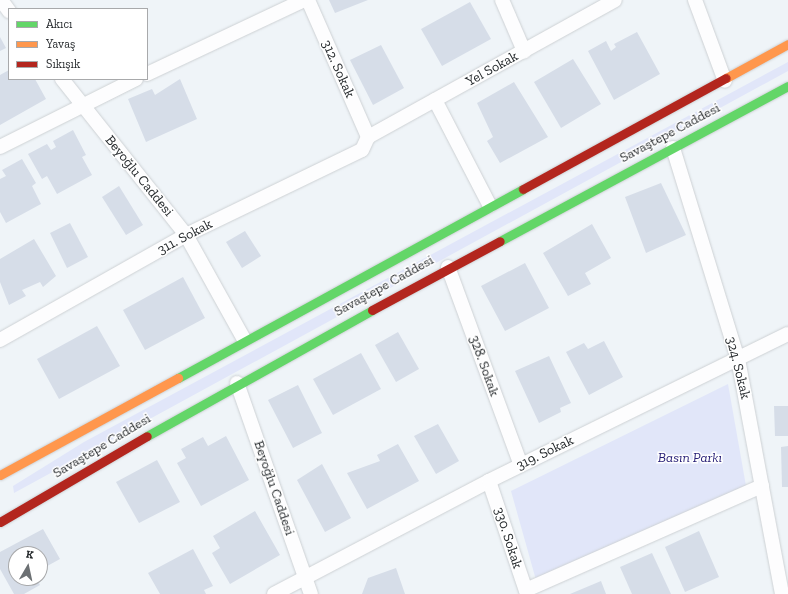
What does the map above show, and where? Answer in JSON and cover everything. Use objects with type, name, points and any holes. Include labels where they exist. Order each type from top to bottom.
[{"type":"main road","name":"Savaştepe Caddesi","points":[[0,475],[490,206],[725,81],[788,44]]},
{"type":"main road","name":"Savaştepe Caddesi","points":[[0,522],[237,383],[448,267],[788,86]]},
{"type":"street","points":[[1,0],[8,10]]},
{"type":"street","points":[[148,74],[304,0]]},
{"type":"street","name":"312. Sokak","points":[[308,0],[368,137]]},
{"type":"street","points":[[502,0],[524,51]]},
{"type":"street","name":"Yel Sokak","points":[[368,137],[615,0]]},
{"type":"street","points":[[695,0],[725,81]]},
{"type":"street","name":"Beyoğlu Caddesi","points":[[63,80],[186,235],[244,340]]},
{"type":"street","points":[[0,147],[82,104],[134,80]]},
{"type":"street","points":[[436,100],[490,206]]},
{"type":"street","name":"311. Sokak","points":[[0,340],[186,235],[362,150],[368,137]]},
{"type":"street","name":"324. Sokak","points":[[673,148],[738,359],[782,594]]},
{"type":"street","name":"328. Sokak","points":[[448,267],[521,465]]},
{"type":"street","name":"319. Sokak","points":[[274,594],[489,481],[788,334]]},
{"type":"street","name":"Beyoğlu Caddesi","points":[[237,383],[311,594]]},
{"type":"street","name":"330. Sokak","points":[[489,481],[526,592]]},
{"type":"street","points":[[526,592],[762,486]]},
{"type":"green space","points":[[788,62],[788,71],[14,493],[13,486],[84,442]]},
{"type":"green space","name":"Basın Parkı","points":[[728,384],[746,486],[536,580],[511,491]]},
{"type":"building","points":[[329,0],[368,0],[335,13]]},
{"type":"building","points":[[470,2],[491,39],[442,66],[421,29]]},
{"type":"building","points":[[637,32],[660,74],[614,100],[588,51],[606,41],[611,51],[616,47],[614,44]]},
{"type":"building","points":[[0,37],[6,48],[0,51]]},
{"type":"building","points":[[381,45],[404,88],[373,105],[350,60]]},
{"type":"building","points":[[573,59],[601,104],[561,128],[534,82]]},
{"type":"building","points":[[8,71],[8,80],[36,80],[46,99],[0,125],[0,75]]},
{"type":"building","points":[[180,79],[197,119],[146,142],[128,99],[152,89],[155,95]]},
{"type":"building","points":[[514,82],[548,137],[500,163],[487,141],[493,137],[477,103]]},
{"type":"building","points":[[73,130],[86,155],[82,157],[92,175],[57,194],[47,176],[42,179],[28,154],[47,144],[51,150],[56,147],[53,141]]},
{"type":"building","points":[[22,159],[36,183],[32,186],[41,204],[6,223],[0,212],[0,179],[6,176],[2,170]]},
{"type":"building","points":[[661,183],[686,235],[646,253],[625,197]]},
{"type":"building","points":[[119,186],[143,225],[126,235],[102,197]]},
{"type":"building","points":[[70,223],[88,257],[67,268],[50,233]]},
{"type":"building","points":[[592,224],[611,258],[585,273],[591,284],[568,296],[543,253]]},
{"type":"building","points":[[245,231],[261,256],[242,268],[226,242]]},
{"type":"building","points":[[34,239],[56,276],[43,287],[40,282],[22,290],[26,296],[9,305],[0,282],[0,259]]},
{"type":"building","points":[[525,263],[549,308],[505,331],[481,286]]},
{"type":"building","points":[[183,277],[205,318],[145,350],[123,310]]},
{"type":"building","points":[[97,326],[120,366],[59,399],[37,359]]},
{"type":"building","points":[[398,332],[419,369],[396,382],[375,345]]},
{"type":"building","points":[[604,341],[623,377],[589,395],[566,352],[584,343],[588,349]]},
{"type":"building","points":[[361,353],[381,389],[333,415],[313,379]]},
{"type":"building","points":[[549,356],[571,403],[560,408],[561,412],[539,423],[515,371]]},
{"type":"building","points":[[298,385],[322,433],[293,448],[268,400]]},
{"type":"building","points":[[774,406],[788,406],[788,436],[775,436]]},
{"type":"building","points":[[438,424],[459,461],[436,474],[414,436]]},
{"type":"building","points":[[226,436],[249,480],[201,506],[177,463],[186,458],[181,449],[203,437],[208,446]]},
{"type":"building","points":[[398,444],[419,481],[367,509],[347,473],[380,461],[377,455]]},
{"type":"building","points":[[788,446],[788,487],[782,487],[781,447]]},
{"type":"building","points":[[157,460],[180,502],[139,523],[116,482]]},
{"type":"building","points":[[322,464],[351,518],[325,532],[297,480]]},
{"type":"building","points":[[255,511],[280,555],[230,584],[212,553],[220,548],[213,536]]},
{"type":"building","points":[[43,529],[60,559],[48,566],[48,546],[11,546]]},
{"type":"building","points":[[699,531],[719,577],[685,592],[665,547]]},
{"type":"building","points":[[8,548],[8,583],[0,569],[0,552]]},
{"type":"building","points":[[193,549],[213,586],[204,590],[206,594],[160,594],[148,573]]},
{"type":"building","points":[[652,553],[671,594],[632,594],[620,567]]},
{"type":"building","points":[[396,568],[405,594],[362,594],[368,578]]},
{"type":"building","points":[[601,581],[606,594],[570,594]]},
{"type":"building","points":[[10,586],[38,586],[24,594],[14,594]]},
{"type":"traffic: fast","points":[[500,241],[788,86]]},
{"type":"traffic: fast","points":[[178,378],[523,189]]},
{"type":"traffic: fast","points":[[147,436],[372,310]]},
{"type":"traffic: slow","points":[[726,78],[788,44]]},
{"type":"traffic: slow","points":[[0,475],[178,378]]},
{"type":"traffic: jam","points":[[523,189],[726,78]]},
{"type":"traffic: jam","points":[[372,310],[500,241]]},
{"type":"traffic: jam","points":[[0,522],[147,436]]}]
